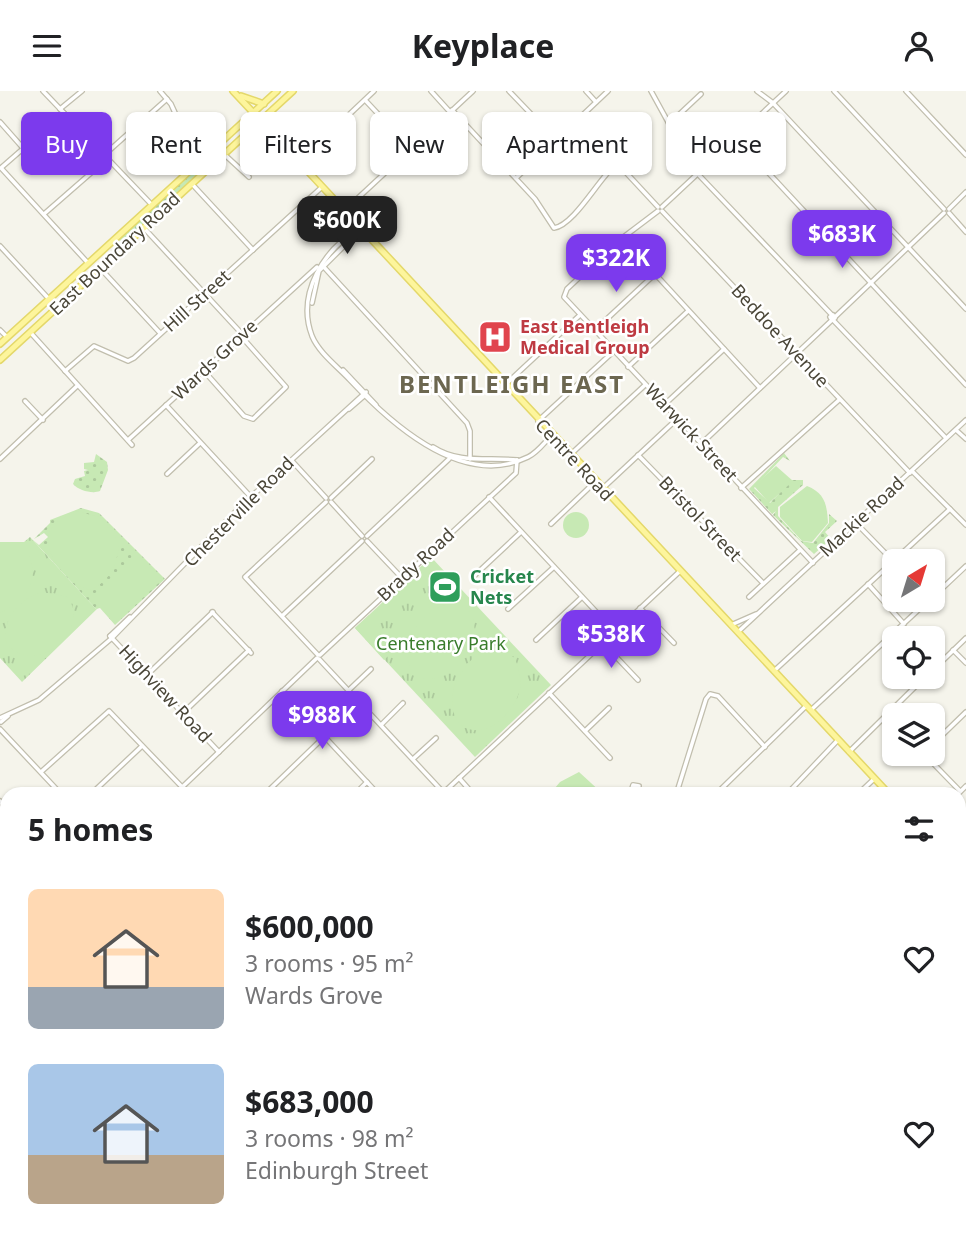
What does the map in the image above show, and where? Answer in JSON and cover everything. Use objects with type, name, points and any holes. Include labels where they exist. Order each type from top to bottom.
[{"type":"main road","name":"East Boundary Road","points":[[254,112],[277,91]]},
{"type":"main road","name":"East Boundary Road","points":[[271,112],[293,91]]},
{"type":"main road","points":[[234,92],[248,100],[264,104]]},
{"type":"main road","name":"Centre Road","points":[[234,92],[252,112]]},
{"type":"main road","name":"East Boundary Road","points":[[226,138],[240,125]]},
{"type":"main road","points":[[231,134],[240,134]]},
{"type":"main road","name":"East Boundary Road","points":[[226,153],[240,140]]},
{"type":"main road","points":[[226,149],[235,144]]},
{"type":"main road","name":"East Boundary Road","points":[[0,344],[186,175]]},
{"type":"main road","name":"East Boundary Road","points":[[0,359],[202,175]]},
{"type":"main road","name":"Centre Road","points":[[311,175],[551,436],[882,787]]},
{"type":"main road","points":[[114,240],[121,249]]},
{"type":"street","points":[[43,91],[62,111],[82,91]]},
{"type":"street","points":[[160,91],[174,112]]},
{"type":"street","points":[[352,112],[374,91]]},
{"type":"street","points":[[431,91],[535,199],[551,226],[558,228],[576,214],[603,175]]},
{"type":"street","points":[[451,111],[472,91]]},
{"type":"street","points":[[509,91],[529,112]]},
{"type":"street","points":[[586,91],[596,102]]},
{"type":"street","points":[[586,112],[608,91]]},
{"type":"street","points":[[651,91],[666,118]]},
{"type":"street","points":[[757,91],[773,103],[966,309]]},
{"type":"street","points":[[763,112],[786,91]]},
{"type":"street","points":[[834,91],[966,232]]},
{"type":"street","points":[[906,91],[966,155]]},
{"type":"street","points":[[682,112],[701,94]]},
{"type":"street","points":[[112,149],[167,99]]},
{"type":"street","points":[[365,100],[376,112]]},
{"type":"street","points":[[0,122],[21,146]]},
{"type":"street","points":[[21,150],[1,168],[88,263]]},
{"type":"street","points":[[226,155],[249,177]]},
{"type":"street","points":[[112,165],[151,207]]},
{"type":"street","points":[[44,214],[87,175]]},
{"type":"street","points":[[344,211],[383,175]]},
{"type":"street","points":[[516,178],[519,175]]},
{"type":"street","name":"Beddoe Avenue","points":[[629,175],[839,400],[966,526]]},
{"type":"street","points":[[505,386],[580,315],[565,298],[564,293],[697,175]]},
{"type":"street","points":[[699,175],[946,438]]},
{"type":"street","points":[[770,175],[966,385]]},
{"type":"street","points":[[192,184],[253,250]]},
{"type":"street","name":"Hill Street","points":[[65,372],[94,346],[128,361],[322,187]]},
{"type":"street","points":[[701,444],[966,192]]},
{"type":"street","points":[[144,228],[286,387],[253,419],[244,416],[204,371]]},
{"type":"street","points":[[360,229],[321,265],[314,278],[312,315],[315,337],[364,394],[384,414],[449,457],[514,460],[531,456],[551,436]]},
{"type":"street","points":[[623,239],[760,388]]},
{"type":"street","points":[[0,246],[48,299]]},
{"type":"street","points":[[321,265],[466,421],[470,429],[469,459]]},
{"type":"street","name":"Wards Grove","points":[[128,440],[321,265]]},
{"type":"street","points":[[100,268],[161,334]]},
{"type":"street","points":[[595,331],[655,274]]},
{"type":"street","points":[[307,276],[314,278]]},
{"type":"street","points":[[303,280],[314,278]]},
{"type":"street","points":[[628,367],[688,311]]},
{"type":"street","name":"Warwick Street","points":[[580,315],[813,563]]},
{"type":"street","points":[[0,330],[7,337]]},
{"type":"street","points":[[29,333],[132,445]]},
{"type":"street","points":[[664,405],[724,349]]},
{"type":"street","points":[[538,422],[614,351]]},
{"type":"street","points":[[570,456],[645,385]]},
{"type":"street","points":[[0,459],[79,387]]},
{"type":"street","name":"Chesterville Road","points":[[1,723],[10,715],[39,700],[111,637],[251,497],[364,394]]},
{"type":"street","points":[[741,488],[839,400]]},
{"type":"street","points":[[25,401],[43,419]]},
{"type":"street","points":[[166,405],[251,497]]},
{"type":"street","points":[[601,489],[677,419]]},
{"type":"street","name":"Mackie Road","points":[[737,634],[966,420]]},
{"type":"street","points":[[957,429],[966,438]]},
{"type":"street","points":[[167,474],[200,443]]},
{"type":"street","name":"Bristol Street","points":[[638,455],[762,582]]},
{"type":"street","points":[[282,616],[449,457]]},
{"type":"street","points":[[372,459],[246,577],[437,787]]},
{"type":"street","points":[[291,460],[402,578]]},
{"type":"street","name":"Brady Road","points":[[182,787],[512,475],[517,470],[514,460]]},
{"type":"street","points":[[551,524],[595,482]]},
{"type":"street","points":[[489,497],[615,632]]},
{"type":"street","points":[[906,549],[950,509]]},
{"type":"street","points":[[856,523],[882,550]]},
{"type":"street","points":[[474,576],[521,532]]},
{"type":"street","points":[[749,597],[762,582],[801,550]]},
{"type":"street","points":[[508,610],[554,566]]},
{"type":"street","points":[[945,586],[966,566]]},
{"type":"street","points":[[773,673],[882,571]]},
{"type":"street","points":[[449,787],[679,572]]},
{"type":"street","points":[[867,585],[904,624]]},
{"type":"street","points":[[536,640],[582,597]]},
{"type":"street","points":[[640,608],[674,643]]},
{"type":"street","points":[[147,675],[212,611],[250,651],[183,713]]},
{"type":"street","points":[[723,787],[916,613]]},
{"type":"street","name":"Mackie Road","points":[[729,626],[758,614]]},
{"type":"street","name":"Highview Road","points":[[111,637],[219,752]]},
{"type":"street","points":[[945,658],[966,638]]},
{"type":"street","points":[[603,643],[638,680]]},
{"type":"street","points":[[953,650],[966,663]]},
{"type":"street","points":[[349,690],[372,669]]},
{"type":"street","points":[[898,703],[913,689]]},
{"type":"street","points":[[282,691],[372,787]]},
{"type":"street","points":[[549,693],[610,758]]},
{"type":"street","points":[[678,787],[706,699],[710,694],[719,696],[765,747]]},
{"type":"street","points":[[381,725],[403,703]]},
{"type":"street","points":[[585,731],[609,708]]},
{"type":"street","points":[[41,772],[108,711],[180,787]]},
{"type":"street","points":[[945,732],[966,712]]},
{"type":"street","points":[[847,751],[882,719]]},
{"type":"street","points":[[1,723],[55,787]]},
{"type":"street","points":[[272,787],[325,736]]},
{"type":"street","points":[[412,759],[436,738]]},
{"type":"street","points":[[794,787],[837,741]]},
{"type":"street","points":[[98,787],[142,745]]},
{"type":"street","points":[[935,766],[954,787]]},
{"type":"street","points":[[459,778],[467,787]]},
{"type":"street","points":[[865,787],[874,778]]},
{"type":"street","points":[[362,787],[367,782]]},
{"type":"street","points":[[630,787],[630,784],[639,786]]},
{"type":"green space","points":[[188,175],[199,175],[155,216],[119,241],[123,234]]},
{"type":"green space","points":[[784,453],[790,461],[783,457],[754,488],[770,503],[792,480],[803,480],[803,485],[778,507],[778,516],[801,541],[813,543],[829,523],[829,514],[837,521],[825,532],[831,539],[814,554],[773,515],[776,511],[772,514],[749,489]]},
{"type":"green space","points":[[96,454],[107,462],[108,470],[100,491],[82,490],[73,484],[75,479],[85,476],[84,471],[88,470],[84,469],[84,463],[94,462]]},
{"type":"green space","points":[[776,466],[793,481],[769,503],[754,486]]},
{"type":"green space","points":[[807,486],[821,496],[828,517],[828,523],[812,542],[802,541],[780,517],[780,507]]},
{"type":"green space","points":[[81,508],[99,513],[165,579],[115,625],[100,608],[96,609],[33,540],[39,545],[48,537],[44,533],[34,539],[50,520]]},
{"type":"green space","points":[[76,511],[99,517],[119,542],[112,571],[91,590],[83,588],[67,576],[53,559],[49,549],[48,540],[52,527]]},
{"type":"green space","points":[[576,512],[585,516],[589,525],[585,534],[576,538],[567,534],[563,525],[567,516]]},
{"type":"green space","points":[[30,537],[96,609],[99,607],[22,682],[0,658],[0,542],[24,542]]},
{"type":"green space","points":[[7,547],[27,552],[33,571],[32,580],[23,596],[9,609],[0,613],[0,549]]},
{"type":"green space","points":[[138,553],[163,579],[116,623],[91,597]]},
{"type":"green space","name":"Centenary Park","points":[[431,557],[551,685],[475,757],[355,628]]},
{"type":"green space","points":[[42,592],[67,597],[74,616],[72,626],[68,635],[52,650],[32,656],[18,653],[7,645],[6,627],[9,619],[26,599]]},
{"type":"green space","points":[[452,603],[466,608],[473,619],[471,647],[463,660],[451,671],[437,678],[421,678],[407,657],[412,634],[429,614]]},
{"type":"green space","points":[[369,615],[398,647],[384,660],[355,628]]},
{"type":"green space","points":[[499,648],[515,658],[520,681],[518,695],[511,709],[486,729],[462,726],[452,704],[458,678],[475,657],[485,651]]},
{"type":"green space","points":[[579,772],[595,787],[556,787]]},
{"type":"place","name":"East Bentleigh Medical Group","points":[[495,337]]},
{"type":"place","name":"Cricket Nets","points":[[445,587]]},
{"type":"district","name":"BENTLEIGH EAST","points":[[512,385]]}]
